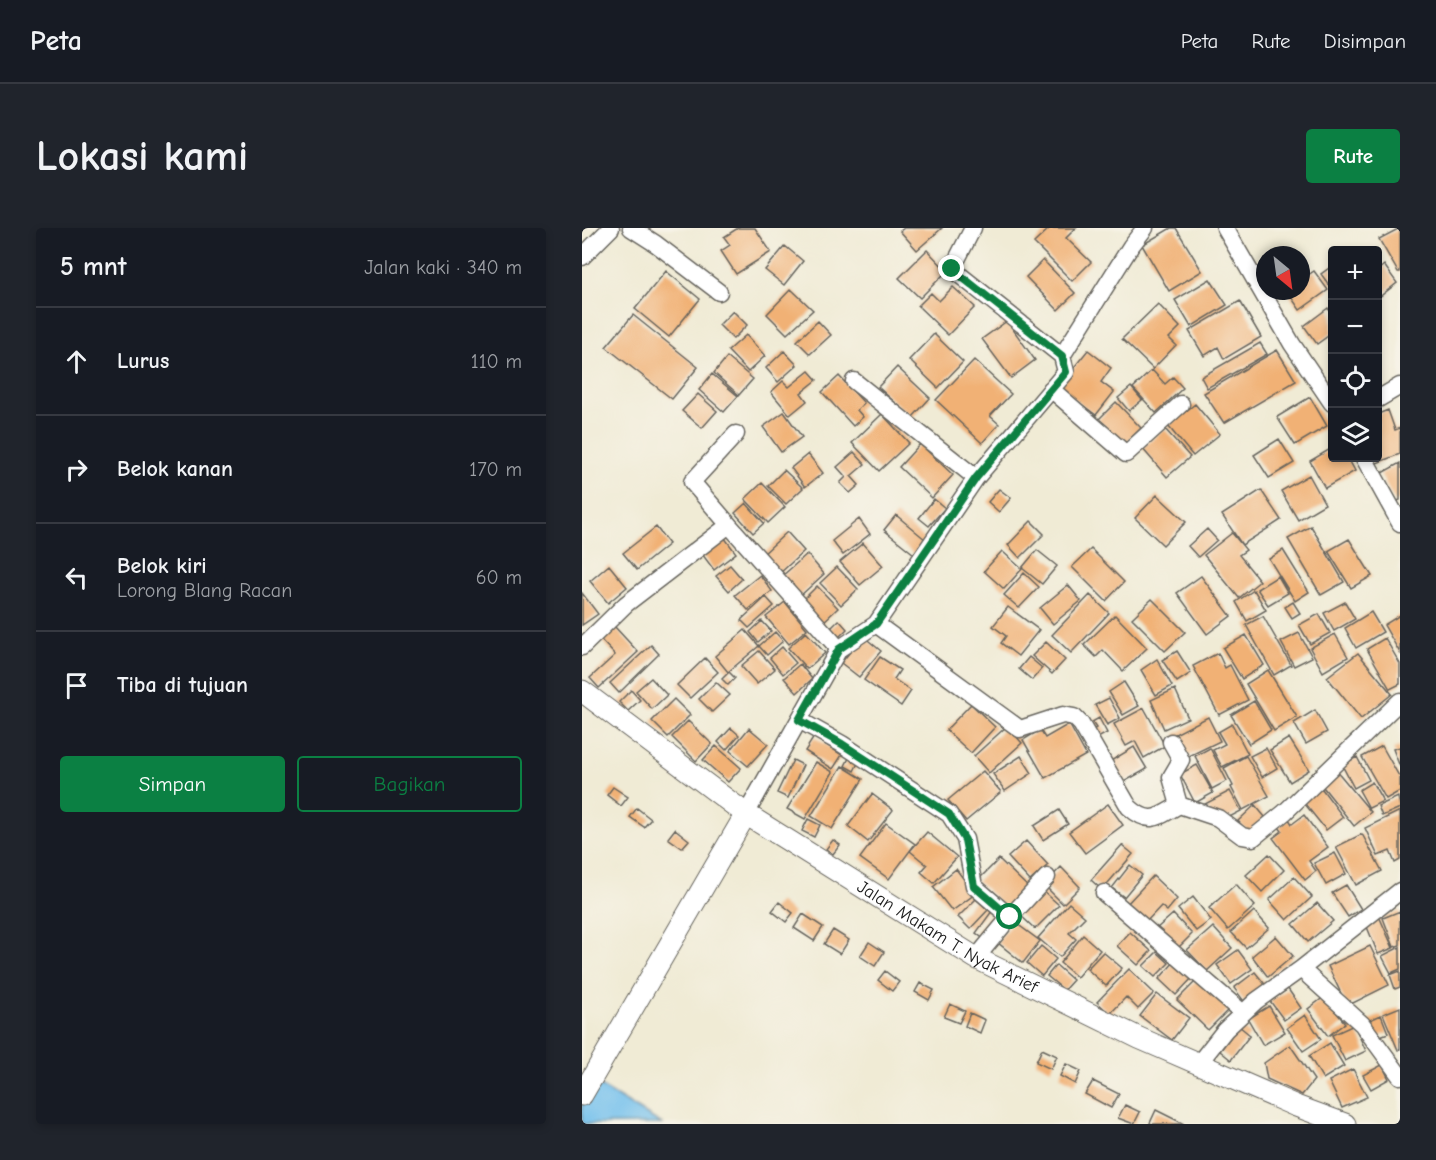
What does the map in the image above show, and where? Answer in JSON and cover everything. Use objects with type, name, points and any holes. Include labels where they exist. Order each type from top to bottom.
[{"type":"street","points":[[582,256],[611,228]]},
{"type":"street","points":[[631,228],[719,292]]},
{"type":"street","points":[[585,1089],[746,814],[839,649],[876,624],[976,478],[1066,372],[1062,356],[952,269],[973,228]]},
{"type":"street","points":[[1062,356],[1144,228]]},
{"type":"street","points":[[1225,228],[1292,344],[1328,396]]},
{"type":"street","points":[[854,381],[976,478]]},
{"type":"street","points":[[1382,396],[1400,386]]},
{"type":"street","points":[[1051,389],[1126,454],[1181,404]]},
{"type":"street","points":[[736,435],[692,482],[839,649]]},
{"type":"street","points":[[1366,462],[1400,523]]},
{"type":"street","points":[[582,647],[626,604],[729,525]]},
{"type":"street","points":[[876,624],[1020,729],[1063,715],[1074,717],[1081,724],[1129,807],[1140,817],[1156,818],[1179,805],[1218,818],[1242,836],[1253,838],[1285,812],[1400,701]]},
{"type":"street","name":"Jalan Makam T. Nyak Arief","points":[[582,691],[746,814],[976,958],[1139,1038],[1296,1106],[1345,1124]]},
{"type":"street","points":[[799,720],[842,744],[949,814],[965,840],[974,886],[1010,917]]},
{"type":"street","points":[[1171,742],[1181,760],[1171,777],[1179,805]]},
{"type":"street","points":[[976,958],[1047,877]]},
{"type":"street","points":[[1199,1063],[1225,1030],[1256,1001],[1301,969],[1400,891]]},
{"type":"street","points":[[1104,893],[1243,1013]]},
{"type":"street","points":[[1301,969],[1362,1024],[1400,1076]]},
{"type":"water","points":[[582,1075],[662,1124],[582,1124]]},
{"type":"building","points":[[738,228],[755,228],[771,252],[736,274],[721,251],[730,245],[724,237]]},
{"type":"building","points":[[904,228],[942,228],[917,250],[900,231]]},
{"type":"building","points":[[1050,228],[1076,228],[1066,238],[1091,262],[1072,281],[1034,243]]},
{"type":"building","points":[[1171,228],[1176,228],[1202,271],[1169,291],[1142,245]]},
{"type":"building","points":[[1400,228],[1400,272],[1398,272],[1379,239]]},
{"type":"building","points":[[785,246],[803,261],[784,285],[765,270]]},
{"type":"building","points":[[927,250],[947,271],[920,298],[899,278]]},
{"type":"building","points":[[1043,260],[1075,293],[1058,310],[1026,277]]},
{"type":"building","points":[[1384,265],[1397,283],[1382,295],[1382,267]]},
{"type":"building","points":[[1328,269],[1328,284],[1321,274]]},
{"type":"building","points":[[666,271],[700,299],[669,337],[635,309]]},
{"type":"building","points":[[1314,271],[1328,290],[1300,310],[1293,300],[1310,300],[1310,274]]},
{"type":"building","points":[[1210,279],[1227,305],[1191,327],[1175,300]]},
{"type":"building","points":[[953,287],[975,307],[948,335],[918,306],[931,293],[939,301]]},
{"type":"building","points":[[791,289],[813,310],[787,334],[767,314]]},
{"type":"building","points":[[1240,301],[1261,337],[1224,359],[1218,347],[1204,356],[1189,331]]},
{"type":"building","points":[[1158,304],[1180,327],[1169,338],[1176,345],[1153,369],[1122,339]]},
{"type":"building","points":[[1328,308],[1328,336],[1317,344],[1304,326]]},
{"type":"building","points":[[733,311],[747,325],[733,339],[719,325]]},
{"type":"building","points":[[633,315],[698,367],[672,399],[606,347]]},
{"type":"building","points":[[818,321],[831,335],[810,354],[797,341]]},
{"type":"building","points":[[1007,321],[1035,360],[1011,378],[982,339]]},
{"type":"building","points":[[934,334],[963,362],[938,388],[909,360]]},
{"type":"building","points":[[746,335],[765,356],[748,372],[728,351]]},
{"type":"building","points":[[1260,343],[1267,354],[1207,388],[1201,377]]},
{"type":"building","points":[[1088,350],[1111,368],[1101,382],[1114,392],[1096,415],[1058,387]]},
{"type":"building","points":[[1277,350],[1296,381],[1224,423],[1204,393]]},
{"type":"building","points":[[784,351],[797,365],[778,382],[766,368]]},
{"type":"building","points":[[727,357],[753,379],[739,395],[714,373]]},
{"type":"building","points":[[974,360],[1011,394],[990,416],[999,424],[982,443],[936,400]]},
{"type":"building","points":[[897,367],[930,398],[912,418],[878,387]]},
{"type":"building","points":[[1152,370],[1165,384],[1173,377],[1183,388],[1156,413],[1133,388]]},
{"type":"building","points":[[809,371],[817,380],[801,393],[807,401],[790,415],[771,392],[783,381],[789,387]]},
{"type":"building","points":[[712,374],[738,396],[724,412],[699,390]]},
{"type":"building","points":[[839,376],[864,403],[857,410],[863,417],[853,426],[822,392]]},
{"type":"building","points":[[1131,387],[1142,400],[1129,411],[1118,398]]},
{"type":"building","points":[[698,394],[717,411],[702,428],[682,411]]},
{"type":"building","points":[[1310,397],[1327,426],[1295,445],[1277,417]]},
{"type":"building","points":[[1116,402],[1141,428],[1123,446],[1098,420]]},
{"type":"building","points":[[1195,404],[1220,434],[1193,456],[1168,426]]},
{"type":"building","points":[[1388,410],[1395,430],[1400,428],[1400,454],[1382,461],[1382,412]]},
{"type":"building","points":[[784,412],[802,437],[781,452],[763,427]]},
{"type":"building","points":[[882,414],[909,443],[879,471],[852,443]]},
{"type":"building","points":[[1165,429],[1190,457],[1167,477],[1142,448]]},
{"type":"building","points":[[1279,439],[1294,463],[1269,478],[1254,455]]},
{"type":"building","points":[[920,444],[953,475],[932,498],[899,467]]},
{"type":"building","points":[[1328,450],[1328,462],[1350,462],[1355,471],[1325,488],[1310,461]]},
{"type":"building","points":[[854,452],[865,464],[851,476],[859,485],[850,493],[840,483],[846,477],[837,467]]},
{"type":"building","points":[[808,454],[823,473],[805,487],[791,468]]},
{"type":"building","points":[[1400,463],[1400,500],[1395,502],[1380,474]]},
{"type":"building","points":[[784,470],[803,488],[786,504],[768,486]]},
{"type":"building","points":[[1309,475],[1325,504],[1298,520],[1281,491]]},
{"type":"building","points":[[762,483],[785,507],[768,523],[745,499]]},
{"type":"building","points":[[999,489],[1011,498],[999,512],[988,502]]},
{"type":"building","points":[[1261,490],[1281,520],[1242,545],[1222,515]]},
{"type":"building","points":[[1157,495],[1186,522],[1163,545],[1135,518]]},
{"type":"building","points":[[934,499],[945,508],[929,526],[919,518]]},
{"type":"building","points":[[746,503],[764,523],[753,533],[735,513]]},
{"type":"building","points":[[896,515],[926,540],[914,554],[884,530]]},
{"type":"building","points":[[859,519],[870,534],[843,555],[832,541]]},
{"type":"building","points":[[1031,521],[1044,534],[1020,558],[1008,545]]},
{"type":"building","points":[[1311,526],[1344,582],[1321,595],[1288,539]]},
{"type":"building","points":[[656,527],[669,544],[637,570],[623,553]]},
{"type":"building","points":[[1207,529],[1217,540],[1198,557],[1188,546]]},
{"type":"building","points":[[787,532],[804,551],[778,575],[761,556]]},
{"type":"building","points":[[1232,533],[1246,550],[1239,555],[1260,581],[1239,598],[1204,555]]},
{"type":"building","points":[[724,537],[736,553],[714,570],[702,554]]},
{"type":"building","points":[[1349,539],[1372,576],[1351,588],[1328,551]]},
{"type":"building","points":[[863,543],[883,566],[860,585],[840,562]]},
{"type":"building","points":[[1091,549],[1124,582],[1106,601],[1072,567]]},
{"type":"building","points":[[1037,550],[1057,566],[1042,584],[1022,568]]},
{"type":"building","points":[[1283,550],[1309,592],[1295,601],[1269,559]]},
{"type":"building","points":[[1002,551],[1022,569],[1004,589],[984,571]]},
{"type":"building","points":[[807,554],[824,574],[799,597],[781,577]]},
{"type":"building","points":[[609,565],[627,587],[608,603],[590,581]]},
{"type":"building","points":[[730,565],[742,579],[729,591],[716,576]]},
{"type":"building","points":[[837,567],[858,589],[841,605],[820,583]]},
{"type":"building","points":[[1024,573],[1039,587],[1019,608],[1004,595]]},
{"type":"building","points":[[760,575],[772,591],[748,610],[735,595]]},
{"type":"building","points":[[1201,576],[1231,616],[1207,634],[1177,593]]},
{"type":"building","points":[[1278,576],[1288,593],[1268,605],[1257,589]]},
{"type":"building","points":[[1068,585],[1081,601],[1053,624],[1040,608]]},
{"type":"building","points":[[817,586],[838,608],[821,624],[801,602]]},
{"type":"building","points":[[1254,590],[1266,610],[1247,621],[1236,602]]},
{"type":"building","points":[[582,593],[598,614],[582,625]]},
{"type":"building","points":[[1090,595],[1109,613],[1071,653],[1052,635]]},
{"type":"building","points":[[766,597],[774,606],[749,628],[741,620]]},
{"type":"building","points":[[1152,599],[1185,632],[1165,651],[1132,618]]},
{"type":"building","points":[[785,602],[807,629],[789,644],[766,617]]},
{"type":"building","points":[[1293,602],[1300,613],[1292,618],[1285,607]]},
{"type":"building","points":[[1345,602],[1355,619],[1334,631],[1324,613]]},
{"type":"building","points":[[1008,607],[1039,630],[1018,656],[1001,643],[1006,636],[993,626]]},
{"type":"building","points":[[1371,612],[1383,632],[1356,648],[1345,628]]},
{"type":"building","points":[[1319,614],[1330,633],[1310,644],[1299,625]]},
{"type":"building","points":[[1115,615],[1147,648],[1123,671],[1103,650],[1096,657],[1084,645]]},
{"type":"building","points":[[1400,615],[1400,653],[1384,625]]},
{"type":"building","points":[[1263,616],[1291,665],[1274,675],[1246,625]]},
{"type":"building","points":[[839,620],[847,629],[838,638],[830,629]]},
{"type":"building","points":[[762,621],[771,631],[758,642],[750,632]]},
{"type":"building","points":[[614,626],[638,652],[599,688],[590,678],[615,655],[600,639]]},
{"type":"building","points":[[745,630],[759,646],[728,672],[715,656]]},
{"type":"building","points":[[775,632],[783,641],[767,655],[759,646]]},
{"type":"building","points":[[806,632],[825,653],[807,669],[788,648]]},
{"type":"building","points":[[1299,633],[1312,657],[1294,666],[1281,642]]},
{"type":"building","points":[[1335,634],[1348,657],[1323,672],[1310,648]]},
{"type":"building","points":[[1246,635],[1264,665],[1242,679],[1223,648]]},
{"type":"building","points":[[863,636],[881,651],[859,677],[841,663]]},
{"type":"building","points":[[1385,638],[1400,664],[1400,684],[1390,689],[1367,649]]},
{"type":"building","points":[[1046,642],[1065,660],[1052,674],[1032,656]]},
{"type":"building","points":[[651,645],[659,654],[619,693],[610,683]]},
{"type":"building","points":[[782,647],[796,663],[783,674],[770,658]]},
{"type":"building","points":[[759,651],[775,669],[757,684],[741,666]]},
{"type":"building","points":[[1177,651],[1191,673],[1177,682],[1162,660]]},
{"type":"building","points":[[1218,653],[1225,668],[1230,665],[1248,700],[1219,715],[1193,666]]},
{"type":"building","points":[[1358,653],[1392,694],[1361,719],[1327,677]]},
{"type":"building","points":[[880,657],[900,670],[894,679],[911,691],[901,706],[864,680]]},
{"type":"building","points":[[1029,657],[1042,668],[1032,680],[1019,669]]},
{"type":"building","points":[[705,658],[718,672],[690,698],[677,685]]},
{"type":"building","points":[[1157,659],[1172,686],[1156,695],[1141,670]]},
{"type":"building","points":[[800,664],[812,679],[797,693],[784,678]]},
{"type":"building","points":[[1268,670],[1297,717],[1274,731],[1246,684]]},
{"type":"building","points":[[729,672],[735,678],[728,685],[722,679]]},
{"type":"building","points":[[651,678],[667,695],[652,709],[636,691]]},
{"type":"building","points":[[716,682],[730,695],[712,712],[699,699]]},
{"type":"building","points":[[1124,682],[1139,706],[1123,715],[1109,692]]},
{"type":"building","points":[[1175,689],[1188,718],[1164,729],[1151,700]]},
{"type":"building","points":[[631,690],[640,700],[628,711],[619,702]]},
{"type":"building","points":[[1109,698],[1120,718],[1107,725],[1095,705]]},
{"type":"building","points":[[674,699],[690,715],[668,737],[652,721]]},
{"type":"building","points":[[1254,701],[1271,730],[1249,744],[1231,715]]},
{"type":"building","points":[[971,704],[995,727],[971,753],[946,730]]},
{"type":"building","points":[[1144,708],[1165,746],[1144,758],[1135,741],[1126,746],[1114,724]]},
{"type":"building","points":[[1315,710],[1327,732],[1306,744],[1294,723]]},
{"type":"building","points":[[1208,717],[1220,741],[1187,757],[1175,734]]},
{"type":"building","points":[[1099,718],[1107,733],[1096,739],[1091,731],[1096,728],[1092,722]]},
{"type":"building","points":[[688,721],[712,744],[696,761],[672,737]]},
{"type":"building","points":[[1069,724],[1086,755],[1045,778],[1023,740],[1040,730],[1045,738]]},
{"type":"building","points":[[1232,724],[1248,754],[1222,767],[1213,750],[1225,744],[1218,732]]},
{"type":"building","points":[[1007,726],[1022,743],[989,773],[974,756]]},
{"type":"building","points":[[731,728],[739,735],[726,750],[718,742]]},
{"type":"building","points":[[749,728],[768,744],[748,766],[730,751]]},
{"type":"building","points":[[814,737],[842,755],[833,769],[805,751]]},
{"type":"building","points":[[1289,738],[1309,770],[1290,782],[1270,750]]},
{"type":"building","points":[[716,746],[741,768],[728,782],[703,760]]},
{"type":"building","points":[[1382,746],[1400,778],[1400,791],[1386,799],[1362,757]]},
{"type":"building","points":[[1134,747],[1147,769],[1122,783],[1109,762]]},
{"type":"building","points":[[1400,747],[1400,767],[1393,749]]},
{"type":"building","points":[[1210,748],[1227,781],[1212,789],[1195,756]]},
{"type":"building","points":[[1266,748],[1277,768],[1262,777],[1250,756]]},
{"type":"building","points":[[850,756],[859,761],[854,771],[845,766]]},
{"type":"building","points":[[1021,756],[1032,773],[1005,791],[993,774]]},
{"type":"building","points":[[1246,756],[1269,796],[1243,810],[1224,768]]},
{"type":"building","points":[[1357,757],[1369,780],[1354,788],[1342,765]]},
{"type":"building","points":[[793,760],[803,765],[788,798],[777,793]]},
{"type":"building","points":[[816,762],[833,772],[805,819],[787,809]]},
{"type":"building","points":[[1197,765],[1213,793],[1195,803],[1180,774]]},
{"type":"building","points":[[842,766],[863,779],[832,829],[811,816]]},
{"type":"building","points":[[1336,770],[1371,812],[1354,826],[1320,783]]},
{"type":"building","points":[[983,771],[1001,792],[966,821],[948,800]]},
{"type":"building","points":[[1372,782],[1383,801],[1369,808],[1359,790]]},
{"type":"building","points":[[1319,785],[1343,817],[1326,830],[1301,799]]},
{"type":"building","points":[[613,787],[628,797],[621,806],[607,795]]},
{"type":"building","points":[[1230,791],[1241,811],[1222,821],[1212,816],[1205,804]]},
{"type":"building","points":[[872,794],[893,810],[868,842],[848,826]]},
{"type":"building","points":[[1398,797],[1400,808],[1382,816],[1378,806]]},
{"type":"building","points":[[1108,804],[1123,825],[1085,853],[1069,832]]},
{"type":"building","points":[[1255,805],[1265,817],[1249,833],[1238,821]]},
{"type":"building","points":[[637,808],[651,819],[644,827],[630,817]]},
{"type":"building","points":[[1059,810],[1068,824],[1043,840],[1034,826]]},
{"type":"building","points":[[1400,811],[1400,860],[1395,863],[1390,851],[1378,856],[1365,828]]},
{"type":"building","points":[[1304,815],[1328,847],[1309,861],[1316,871],[1305,880],[1273,838],[1282,831],[1279,827],[1289,819],[1292,824]]},
{"type":"building","points":[[808,819],[820,825],[814,837],[802,831]]},
{"type":"building","points":[[886,823],[915,844],[889,879],[860,858]]},
{"type":"building","points":[[675,829],[689,840],[682,848],[668,838]]},
{"type":"building","points":[[927,832],[957,857],[934,883],[921,872],[927,865],[910,851]]},
{"type":"building","points":[[1362,834],[1382,871],[1356,885],[1336,847]]},
{"type":"building","points":[[833,840],[840,845],[833,854],[826,849]]},
{"type":"building","points":[[1026,841],[1048,865],[1030,881],[1008,857]]},
{"type":"building","points":[[1122,845],[1133,854],[1102,890],[1091,880]]},
{"type":"building","points":[[1335,853],[1346,874],[1326,885],[1314,863]]},
{"type":"building","points":[[1269,854],[1284,870],[1262,892],[1246,875]]},
{"type":"building","points":[[999,859],[1030,889],[1009,911],[977,881]]},
{"type":"building","points":[[1130,865],[1142,875],[1124,897],[1112,888]]},
{"type":"building","points":[[1061,867],[1080,887],[1063,904],[1044,885]]},
{"type":"building","points":[[956,869],[975,894],[952,911],[933,887]]},
{"type":"building","points":[[1153,876],[1177,899],[1167,911],[1161,906],[1145,923],[1126,905]]},
{"type":"building","points":[[1294,877],[1312,897],[1287,920],[1269,900]]},
{"type":"building","points":[[1236,884],[1255,906],[1228,930],[1209,908]]},
{"type":"building","points":[[1346,885],[1361,909],[1348,917],[1332,893]]},
{"type":"building","points":[[1041,889],[1059,905],[1035,929],[1018,913]]},
{"type":"building","points":[[1193,897],[1211,920],[1196,931],[1178,909]]},
{"type":"building","points":[[976,899],[988,910],[970,929],[958,917]]},
{"type":"building","points":[[779,902],[793,913],[786,922],[772,911]]},
{"type":"building","points":[[1069,903],[1085,917],[1069,933],[1076,939],[1060,957],[1038,938]]},
{"type":"building","points":[[1317,903],[1333,921],[1308,942],[1293,924]]},
{"type":"building","points":[[992,911],[1001,919],[985,940],[976,933]]},
{"type":"building","points":[[1254,911],[1269,928],[1246,948],[1231,932]]},
{"type":"building","points":[[1400,911],[1400,945],[1394,947],[1383,918]]},
{"type":"building","points":[[803,914],[823,927],[814,941],[794,928]]},
{"type":"building","points":[[1173,914],[1192,934],[1176,950],[1156,929]]},
{"type":"building","points":[[1379,916],[1393,948],[1378,954],[1365,922]]},
{"type":"building","points":[[1013,921],[1040,941],[1023,963],[997,942]]},
{"type":"building","points":[[1213,927],[1232,948],[1207,971],[1187,950]]},
{"type":"building","points":[[833,930],[849,940],[840,954],[824,944]]},
{"type":"building","points":[[1130,932],[1151,951],[1138,965],[1117,946]]},
{"type":"building","points":[[1083,935],[1100,950],[1077,977],[1060,963]]},
{"type":"building","points":[[1276,936],[1293,956],[1268,977],[1252,956]]},
{"type":"building","points":[[869,942],[884,952],[875,966],[860,956]]},
{"type":"building","points":[[1041,946],[1056,959],[1042,976],[1027,963]]},
{"type":"building","points":[[1370,946],[1389,985],[1347,1006],[1328,966]]},
{"type":"building","points":[[1400,947],[1400,969],[1391,973],[1382,956]]},
{"type":"building","points":[[1238,950],[1252,969],[1231,984],[1217,965]]},
{"type":"building","points":[[1103,952],[1122,968],[1106,986],[1087,969]]},
{"type":"building","points":[[1157,952],[1169,963],[1155,977],[1143,966]]},
{"type":"building","points":[[1175,961],[1193,977],[1176,995],[1159,979]]},
{"type":"building","points":[[1056,965],[1073,980],[1064,990],[1047,976]]},
{"type":"building","points":[[1129,969],[1154,993],[1138,1009],[1126,997],[1110,1014],[1097,1002]]},
{"type":"building","points":[[885,971],[899,982],[892,991],[878,980]]},
{"type":"building","points":[[1400,971],[1400,987],[1395,989],[1390,975]]},
{"type":"building","points":[[1255,972],[1267,987],[1246,1004],[1234,988]]},
{"type":"building","points":[[1199,978],[1230,1008],[1208,1030],[1177,1000]]},
{"type":"building","points":[[920,983],[934,990],[929,1000],[915,992]]},
{"type":"building","points":[[1288,989],[1301,1008],[1284,1020],[1270,1001]]},
{"type":"building","points":[[1157,994],[1189,1018],[1172,1040],[1140,1016]]},
{"type":"building","points":[[1324,997],[1345,1023],[1328,1036],[1308,1009]]},
{"type":"building","points":[[950,1004],[965,1011],[959,1023],[944,1017]]},
{"type":"building","points":[[1269,1006],[1285,1032],[1263,1045],[1248,1019]]},
{"type":"building","points":[[1400,1007],[1400,1049],[1398,1050],[1383,1014]]},
{"type":"building","points":[[970,1013],[985,1020],[980,1033],[965,1026]]},
{"type":"building","points":[[1305,1015],[1321,1039],[1303,1051],[1287,1028]]},
{"type":"building","points":[[1381,1015],[1388,1033],[1375,1038],[1368,1021]]},
{"type":"building","points":[[1354,1025],[1366,1051],[1345,1061],[1332,1035]]},
{"type":"building","points":[[1239,1026],[1250,1035],[1231,1060],[1220,1051]]},
{"type":"building","points":[[1330,1043],[1344,1066],[1323,1079],[1309,1056]]},
{"type":"building","points":[[1290,1045],[1314,1080],[1302,1095],[1267,1079],[1264,1063]]},
{"type":"building","points":[[1042,1049],[1057,1056],[1051,1069],[1036,1062]]},
{"type":"building","points":[[1066,1064],[1081,1071],[1075,1084],[1060,1076]]},
{"type":"building","points":[[1382,1065],[1389,1079],[1371,1089],[1363,1075]]},
{"type":"building","points":[[1353,1069],[1367,1097],[1342,1108],[1329,1081]]},
{"type":"building","points":[[1093,1081],[1119,1094],[1111,1108],[1085,1094]]},
{"type":"building","points":[[1125,1105],[1140,1112],[1134,1124],[1118,1118]]},
{"type":"building","points":[[1156,1110],[1184,1124],[1150,1123]]},
{"type":"route","points":[[952,269],[1062,356],[1066,372],[976,478],[876,624],[839,649],[799,720],[842,744],[949,814],[965,840],[974,886],[1010,917]]}]
